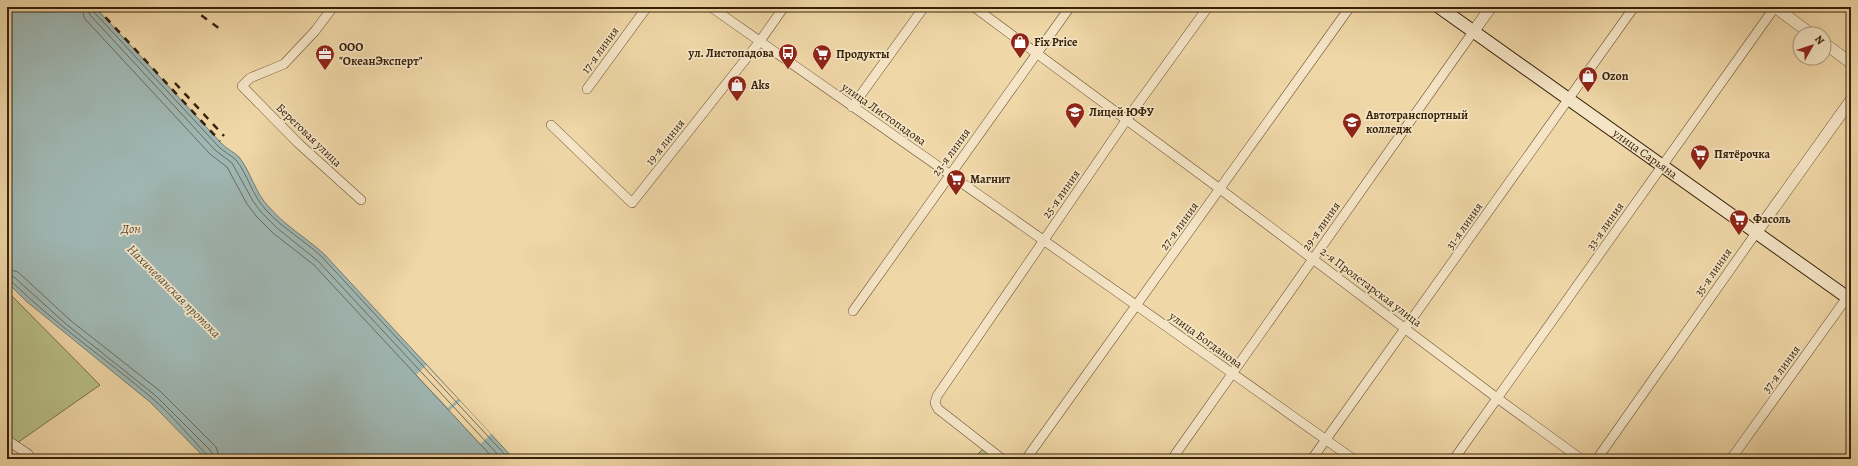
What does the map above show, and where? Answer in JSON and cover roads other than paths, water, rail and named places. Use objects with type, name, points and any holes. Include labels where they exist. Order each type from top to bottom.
[{"type":"main road","name":"улица Сарьяна","points":[[1439,7],[1662,167],[1756,233],[1850,296]]},
{"type":"street","name":"Береговая улица","points":[[333,7],[315,31],[284,64],[250,78],[242,86],[298,143],[361,200]]},
{"type":"street","name":"17-я линия","points":[[587,89],[647,7]]},
{"type":"street","name":"улица Листопадова","points":[[711,7],[852,107],[1044,239]]},
{"type":"street","name":"19-я линия","points":[[551,125],[632,203],[760,41],[784,7]]},
{"type":"street","points":[[852,107],[924,7]]},
{"type":"street","name":"2-я Пролетарская улица","points":[[974,7],[1036,54],[1127,119],[1581,459]]},
{"type":"street","name":"23-я линия","points":[[853,311],[949,174],[1070,7]]},
{"type":"street","name":"25-я линия","points":[[1002,459],[938,409],[935,403],[937,396],[1127,119],[1208,7]]},
{"type":"street","name":"27-я линия","points":[[1026,459],[1350,7]]},
{"type":"street","name":"29-я линия","points":[[1172,459],[1491,7]]},
{"type":"street","name":"31-я линия","points":[[1312,459],[1634,7]]},
{"type":"street","points":[[1775,7],[1800,26]]},
{"type":"street","name":"33-я линия","points":[[1454,459],[1775,7]]},
{"type":"street","points":[[1832,50],[1851,64]]},
{"type":"street","name":"35-я линия","points":[[1597,459],[1851,100]]},
{"type":"street","name":"улица Богданова","points":[[1044,239],[1137,304],[1232,374],[1354,459]]},
{"type":"street","name":"37-я линия","points":[[1731,459],[1850,296]]},
{"type":"street","points":[[7,440],[28,454],[31,459]]},
{"type":"water","name":"Дон","points":[[7,7],[95,7],[222,144],[239,157],[260,195],[275,214],[325,255],[514,459],[206,459],[150,402],[26,301],[7,282]]},
{"type":"railway","points":[[96,7],[220,141]]},
{"type":"railway","points":[[190,7],[220,29]]},
{"type":"railway","points":[[175,83],[224,136]]},
{"type":"place","name":"Fix Price","points":[[1020,59]]},
{"type":"place","name":"ул. Листопадова","points":[[788,70]]},
{"type":"place","name":"ООО \"ОкеанЭксперт\"","points":[[325,71]]},
{"type":"place","name":"Продукты","points":[[822,71]]},
{"type":"place","name":"Ozon","points":[[1588,93]]},
{"type":"place","name":"Aks","points":[[737,102]]},
{"type":"place","name":"Лицей ЮФУ","points":[[1075,129]]},
{"type":"place","name":"Автотранспортный колледж","points":[[1352,139]]},
{"type":"place","name":"Пятёрочка","points":[[1700,171]]},
{"type":"place","name":"Магнит","points":[[956,196]]},
{"type":"place","name":"Фасоль","points":[[1739,236]]},
{"type":"water label","name":"Нахичеванская протока","points":[[174,291]]}]
